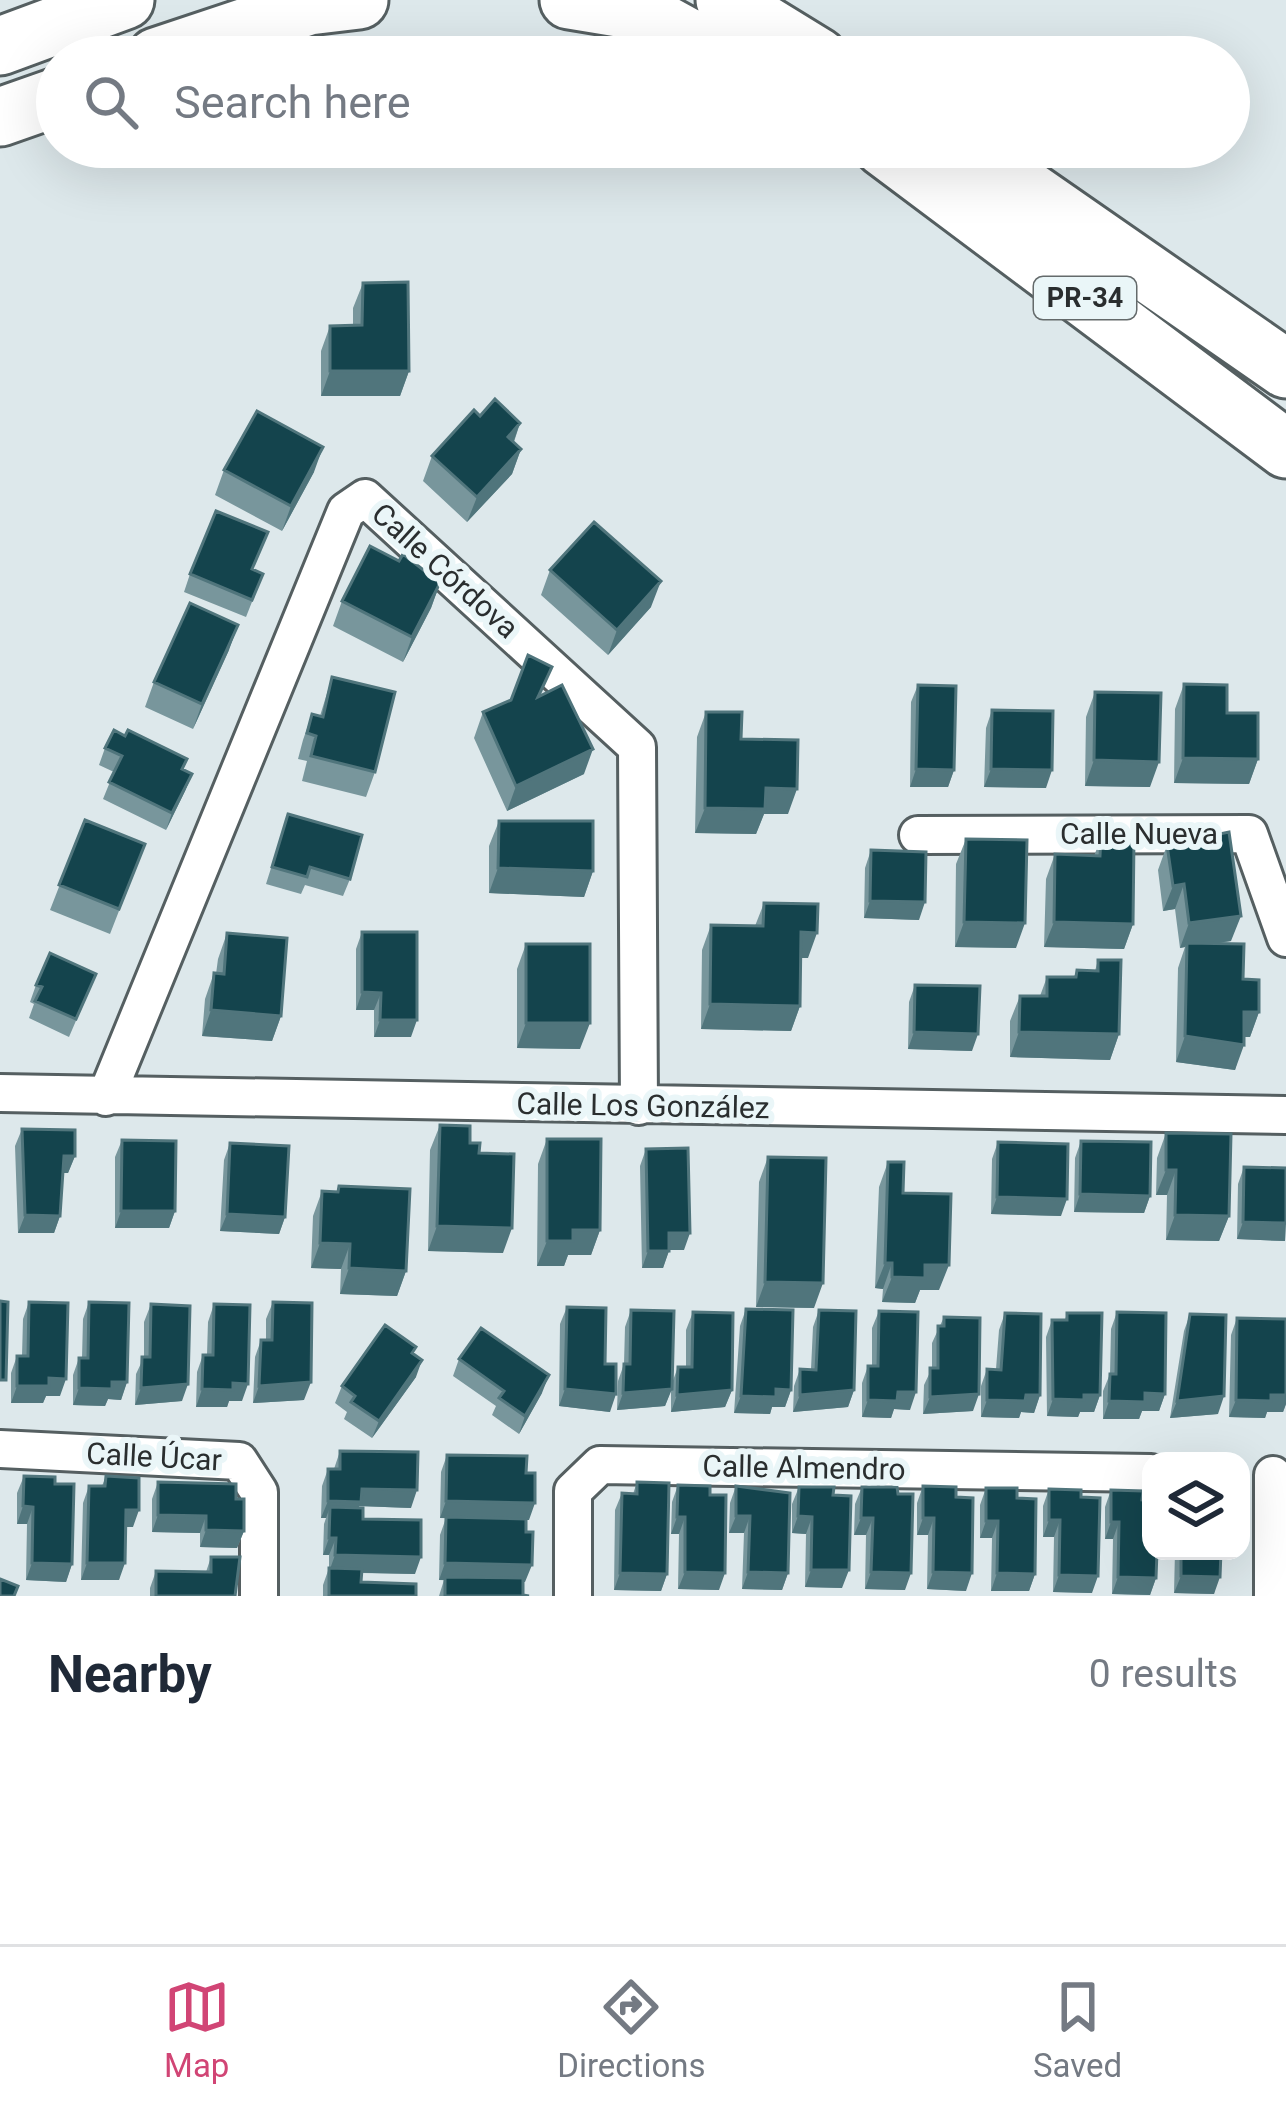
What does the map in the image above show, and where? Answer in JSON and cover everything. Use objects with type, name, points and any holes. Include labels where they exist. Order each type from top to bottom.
[{"type":"main road","points":[[0,46],[125,0]]},
{"type":"main road","points":[[219,36],[310,6],[359,0]]},
{"type":"main road","points":[[569,0],[642,11],[687,36]]},
{"type":"main road","points":[[725,0],[784,36]]},
{"type":"main road","points":[[0,116],[36,105]]},
{"type":"main road","name":"PR-34","points":[[911,168],[1286,449]]},
{"type":"main road","name":"PR-34","points":[[996,168],[1286,369]]},
{"type":"street","name":"Calle Córdova","points":[[106,1097],[346,512],[364,498],[637,747],[639,1106]]},
{"type":"street","name":"Calle Nueva","points":[[918,835],[1249,834],[1286,938]]},
{"type":"street","name":"Calle Los González","points":[[0,1093],[1286,1115]]},
{"type":"street","name":"Calle Úcar","points":[[0,1449],[239,1461],[259,1492],[259,1596]]},
{"type":"street","name":"Calle Almendro","points":[[573,1596],[573,1491],[599,1465],[1142,1473]]},
{"type":"street","points":[[1267,1475],[1273,1596]]},
{"type":"building","points":[[408,282],[409,371],[330,371],[330,326],[362,325],[363,283]]},
{"type":"building","points":[[495,399],[520,423],[508,437],[521,449],[477,497],[432,456],[474,410],[480,416]]},
{"type":"building","points":[[257,411],[323,447],[291,506],[224,470]]},
{"type":"building","points":[[216,511],[268,532],[252,569],[263,574],[252,600],[190,574]]},
{"type":"building","points":[[594,522],[661,581],[617,630],[550,570]]},
{"type":"building","points":[[370,546],[399,561],[403,554],[440,583],[412,637],[342,601]]},
{"type":"building","points":[[190,603],[238,625],[202,704],[154,682]]},
{"type":"building","points":[[528,655],[552,667],[538,697],[562,685],[593,749],[516,786],[483,712],[511,700]]},
{"type":"building","points":[[332,677],[395,692],[375,772],[311,756],[316,736],[307,733],[312,714],[323,717]]},
{"type":"building","points":[[1184,684],[1227,685],[1227,713],[1258,713],[1258,759],[1183,758]]},
{"type":"building","points":[[918,685],[956,686],[954,770],[916,769]]},
{"type":"building","points":[[1095,692],[1161,693],[1159,762],[1094,760]]},
{"type":"building","points":[[992,710],[1053,711],[1052,770],[991,769]]},
{"type":"building","points":[[706,712],[742,712],[741,739],[798,740],[797,789],[766,788],[765,809],[705,808]]},
{"type":"building","points":[[114,730],[125,736],[128,730],[187,759],[182,769],[192,774],[172,813],[109,782],[122,756],[105,748]]},
{"type":"building","points":[[288,814],[362,835],[350,879],[310,867],[307,877],[272,867]]},
{"type":"building","points":[[85,820],[145,844],[119,909],[59,885]]},
{"type":"building","points":[[499,821],[593,821],[593,871],[498,868]]},
{"type":"building","points":[[1229,832],[1241,916],[1189,923],[1184,884],[1173,886],[1167,845]]},
{"type":"building","points":[[1101,838],[1134,838],[1133,924],[1054,922],[1055,854],[1100,856]]},
{"type":"building","points":[[966,839],[1027,840],[1025,923],[964,922]]},
{"type":"building","points":[[871,850],[926,852],[925,902],[870,901]]},
{"type":"building","points":[[764,903],[818,904],[817,933],[801,932],[800,1006],[710,1004],[711,925],[763,926]]},
{"type":"building","points":[[362,932],[417,932],[417,1020],[380,1020],[381,993],[362,992]]},
{"type":"building","points":[[227,933],[287,938],[281,1016],[211,1010],[214,973],[224,974]]},
{"type":"building","points":[[1187,943],[1244,944],[1243,979],[1259,980],[1259,1012],[1244,1012],[1244,1045],[1185,1036]]},
{"type":"building","points":[[526,944],[590,944],[590,1023],[526,1023]]},
{"type":"building","points":[[50,953],[96,974],[76,1019],[35,1001],[42,987],[36,985]]},
{"type":"building","points":[[1098,960],[1121,960],[1119,1034],[1019,1032],[1020,996],[1047,996],[1047,977],[1098,971]]},
{"type":"building","points":[[915,985],[980,986],[978,1034],[914,1032]]},
{"type":"building","points":[[440,1125],[470,1126],[470,1143],[480,1143],[479,1153],[514,1154],[512,1228],[437,1226]]},
{"type":"building","points":[[22,1129],[75,1130],[75,1156],[64,1156],[60,1216],[25,1215]]},
{"type":"building","points":[[1166,1133],[1231,1134],[1229,1216],[1175,1215],[1176,1170],[1166,1170]]},
{"type":"building","points":[[547,1139],[601,1139],[600,1230],[573,1230],[573,1241],[547,1241]]},
{"type":"building","points":[[122,1140],[176,1141],[175,1211],[121,1211]]},
{"type":"building","points":[[1081,1141],[1151,1142],[1150,1196],[1080,1194]]},
{"type":"building","points":[[998,1142],[1068,1144],[1067,1199],[997,1197]]},
{"type":"building","points":[[230,1143],[289,1146],[285,1217],[227,1214]]},
{"type":"building","points":[[688,1148],[690,1233],[669,1233],[669,1251],[648,1251],[646,1149]]},
{"type":"building","points":[[768,1157],[826,1158],[823,1283],[765,1282]]},
{"type":"building","points":[[888,1162],[904,1162],[903,1193],[951,1194],[949,1265],[925,1265],[925,1278],[892,1277],[892,1263],[885,1263]]},
{"type":"building","points":[[1244,1167],[1286,1168],[1286,1223],[1243,1222]]},
{"type":"building","points":[[339,1186],[410,1189],[406,1271],[349,1268],[350,1244],[320,1243],[322,1191],[338,1192]]},
{"type":"building","points":[[0,1301],[8,1302],[6,1380],[0,1380]]},
{"type":"building","points":[[29,1302],[68,1303],[66,1379],[49,1378],[49,1386],[17,1386],[17,1356],[28,1356]]},
{"type":"building","points":[[89,1302],[129,1303],[127,1382],[112,1382],[112,1389],[79,1388],[79,1358],[88,1358]]},
{"type":"building","points":[[273,1302],[312,1303],[311,1382],[259,1386],[261,1340],[272,1340]]},
{"type":"building","points":[[151,1304],[190,1306],[188,1384],[141,1388],[142,1357],[150,1357]]},
{"type":"building","points":[[214,1304],[250,1305],[248,1384],[233,1383],[233,1390],[202,1389],[203,1355],[213,1355]]},
{"type":"building","points":[[567,1307],[606,1308],[605,1364],[616,1364],[616,1394],[565,1389]]},
{"type":"building","points":[[746,1309],[793,1310],[791,1390],[776,1389],[776,1397],[741,1396]]},
{"type":"building","points":[[631,1310],[674,1311],[672,1389],[623,1393],[624,1364],[630,1364]]},
{"type":"building","points":[[819,1310],[856,1311],[854,1390],[800,1395],[800,1369],[816,1370]]},
{"type":"building","points":[[879,1311],[918,1312],[916,1392],[898,1392],[897,1401],[868,1400],[868,1366],[878,1366]]},
{"type":"building","points":[[693,1312],[733,1313],[732,1390],[677,1395],[678,1367],[692,1367]]},
{"type":"building","points":[[1117,1312],[1166,1313],[1165,1394],[1145,1393],[1145,1402],[1109,1401],[1110,1374],[1116,1374]]},
{"type":"building","points":[[1005,1313],[1041,1314],[1040,1395],[1026,1395],[1025,1401],[987,1400],[987,1369],[1001,1370]]},
{"type":"building","points":[[1067,1313],[1102,1313],[1100,1395],[1084,1395],[1084,1400],[1053,1399],[1052,1320],[1067,1320]]},
{"type":"building","points":[[1190,1314],[1226,1315],[1224,1396],[1177,1401]]},
{"type":"building","points":[[944,1317],[980,1318],[979,1394],[930,1397],[930,1368],[938,1368],[938,1326],[944,1326]]},
{"type":"building","points":[[1237,1318],[1286,1319],[1286,1395],[1271,1395],[1271,1401],[1236,1400]]},
{"type":"building","points":[[385,1325],[416,1347],[412,1353],[422,1360],[379,1421],[351,1402],[355,1396],[342,1386]]},
{"type":"building","points":[[481,1328],[549,1375],[525,1416],[499,1398],[504,1391],[459,1359]]},
{"type":"building","points":[[340,1451],[418,1452],[417,1490],[362,1489],[361,1502],[328,1501],[328,1469],[340,1469]]},
{"type":"building","points":[[447,1455],[527,1456],[526,1473],[535,1473],[535,1503],[446,1501]]},
{"type":"building","points":[[24,1476],[55,1477],[55,1484],[74,1484],[72,1564],[32,1563],[33,1507],[23,1506]]},
{"type":"building","points":[[106,1476],[139,1478],[139,1510],[126,1510],[125,1563],[87,1563],[89,1486],[105,1486]]},
{"type":"building","points":[[158,1482],[236,1484],[236,1499],[244,1499],[244,1531],[206,1530],[206,1516],[158,1515]]},
{"type":"building","points":[[637,1482],[669,1483],[667,1574],[620,1573],[622,1493],[637,1494]]},
{"type":"building","points":[[678,1485],[710,1486],[710,1495],[726,1495],[725,1573],[685,1572],[685,1517],[677,1517]]},
{"type":"building","points":[[736,1486],[790,1493],[788,1573],[748,1572],[750,1516],[736,1516]]},
{"type":"building","points":[[923,1486],[956,1487],[956,1497],[973,1498],[972,1573],[933,1572],[934,1518],[923,1518]]},
{"type":"building","points":[[799,1487],[834,1487],[833,1495],[851,1496],[849,1570],[811,1570],[812,1517],[798,1516]]},
{"type":"building","points":[[862,1487],[897,1487],[898,1494],[913,1494],[911,1573],[871,1572],[873,1518],[861,1518]]},
{"type":"building","points":[[986,1488],[1017,1488],[1017,1498],[1036,1499],[1035,1574],[997,1573],[998,1521],[986,1521]]},
{"type":"building","points":[[1049,1489],[1081,1490],[1081,1497],[1100,1498],[1098,1576],[1059,1575],[1060,1520],[1049,1520]]},
{"type":"building","points":[[1111,1490],[1142,1491],[1142,1560],[1157,1560],[1156,1578],[1118,1577],[1119,1522],[1111,1522]]},
{"type":"building","points":[[330,1507],[363,1508],[363,1519],[421,1520],[421,1557],[335,1555],[336,1538],[329,1538]]},
{"type":"building","points":[[446,1517],[526,1519],[526,1532],[533,1532],[532,1565],[445,1563]]},
{"type":"building","points":[[211,1557],[240,1557],[235,1596],[156,1596],[156,1571],[211,1572]]},
{"type":"building","points":[[1181,1560],[1221,1560],[1220,1577],[1181,1576]]},
{"type":"building","points":[[329,1568],[362,1569],[361,1582],[416,1584],[416,1596],[329,1596]]},
{"type":"building","points":[[445,1577],[523,1578],[523,1595],[529,1596],[445,1596]]},
{"type":"building","points":[[0,1579],[18,1586],[14,1596],[0,1596]]}]
